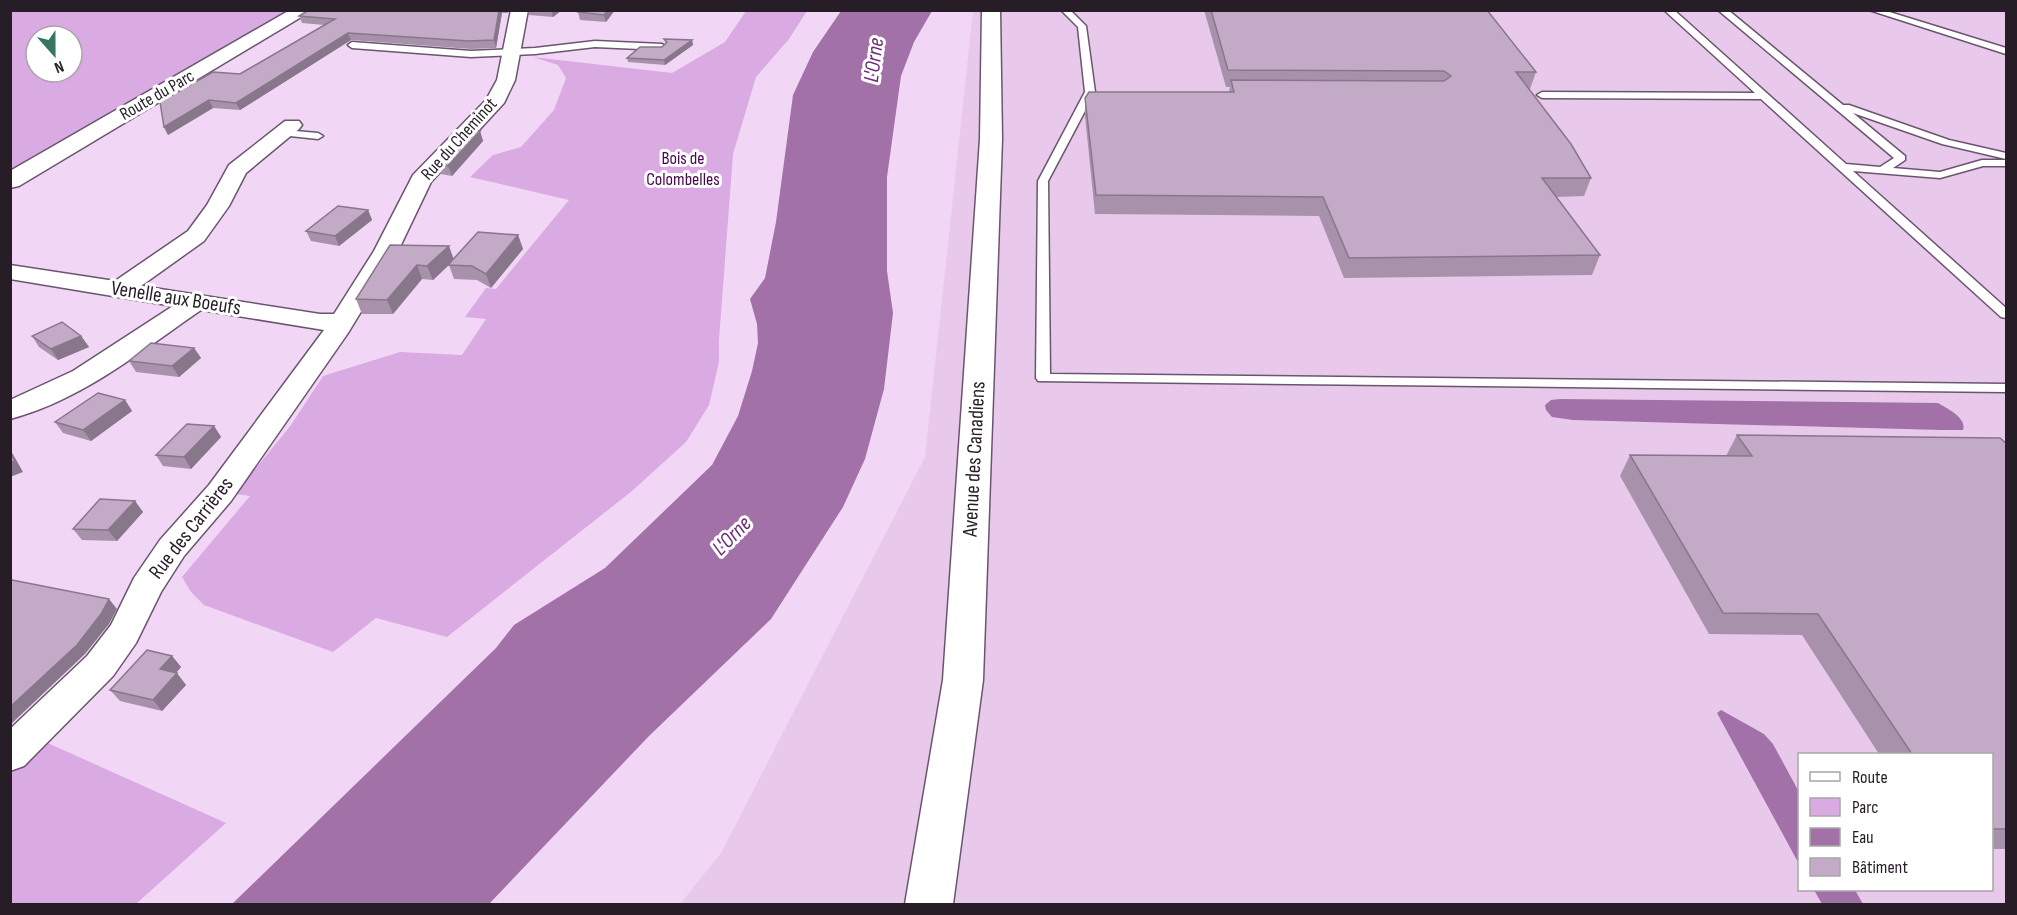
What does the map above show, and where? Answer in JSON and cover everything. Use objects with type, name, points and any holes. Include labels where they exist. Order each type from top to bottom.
[{"type":"street","name":"Route du Parc","points":[[10,181],[304,10]]},
{"type":"street","name":"Rue du Cheminot","points":[[341,322],[386,250],[421,180],[443,154],[482,117],[497,98],[506,80],[520,10]]},
{"type":"street","name":"Avenue des Canadiens","points":[[928,904],[963,680],[991,139],[991,10]]},
{"type":"street","points":[[120,289],[196,236],[218,206],[237,170],[288,129]]},
{"type":"street","name":"Venelle aux Boeufs","points":[[10,272],[320,322],[341,322]]},
{"type":"street","points":[[10,410],[31,404],[64,388],[196,302]]},
{"type":"street","name":"Rue des Carrières","points":[[19,736],[100,666],[124,633],[146,587],[172,548],[220,493],[341,322]]},
{"type":"lane","points":[[1065,10],[1082,26],[1096,92],[1043,181],[1042,378],[2007,388]]},
{"type":"lane","points":[[1668,10],[2007,314]]},
{"type":"lane","points":[[1722,10],[1901,158],[1882,170]]},
{"type":"lane","points":[[1873,10],[2007,51]]},
{"type":"lane","points":[[352,45],[471,54],[511,53],[595,44],[662,47]]},
{"type":"lane","points":[[1542,95],[1763,96]]},
{"type":"lane","points":[[1832,101],[1908,130],[2007,156]]},
{"type":"lane","points":[[288,129],[318,136]]},
{"type":"lane","points":[[1842,167],[1940,175],[1982,163],[2007,163]]},
{"type":"shaded area","points":[[973,11],[2006,11],[2006,904],[680,904],[721,853],[925,457]]},
{"type":"green space","points":[[11,11],[295,11],[11,174]]},
{"type":"green space","name":"Bois de Colombelles","points":[[746,11],[807,11],[789,39],[756,77],[733,154],[719,362],[709,405],[686,442],[632,491],[447,637],[376,618],[333,652],[204,605],[191,592],[182,577],[250,496],[235,494],[291,425],[323,376],[400,352],[462,355],[486,319],[465,317],[486,288],[496,289],[569,200],[470,177],[493,155],[521,147],[554,110],[566,78],[558,65],[533,57],[672,73],[725,42]]},
{"type":"green space","points":[[41,740],[226,823],[136,904],[11,904],[11,768]]},
{"type":"water","name":"L'Orne","points":[[841,11],[932,11],[914,42],[901,76],[887,177],[887,271],[893,313],[884,389],[865,459],[843,507],[771,619],[649,736],[489,904],[232,904],[496,648],[514,625],[605,568],[712,465],[738,416],[752,371],[758,343],[757,324],[750,299],[765,278],[776,222],[793,95],[813,52]]},
{"type":"water","points":[[1551,400],[1938,403],[1956,414],[1962,422],[1963,430],[1573,420],[1552,417],[1546,410],[1545,405]]},
{"type":"water","points":[[1721,710],[1764,734],[1773,744],[1798,790],[1798,862],[1717,713]]},
{"type":"water","points":[[1815,891],[1856,891],[1863,904],[1822,904]]},
{"type":"building","points":[[309,10],[499,10],[494,40],[469,41],[348,33],[236,103],[209,100],[164,127],[160,102],[213,72],[240,74],[335,19],[299,16]]},
{"type":"building","points":[[580,10],[608,10],[604,15],[578,12]]},
{"type":"building","points":[[1211,10],[1487,10],[1536,72],[1516,72],[1571,144],[1591,178],[1542,178],[1600,255],[1349,258],[1323,197],[1096,195],[1085,98],[1089,92],[1234,92],[1231,80],[1444,81],[1451,76],[1444,71],[1228,70]]},
{"type":"building","points":[[664,39],[692,40],[664,60],[627,58],[640,47],[662,47],[667,42]]},
{"type":"building","points":[[470,130],[480,131],[448,166],[438,164]]},
{"type":"building","points":[[338,206],[368,210],[335,236],[306,231]]},
{"type":"building","points":[[478,232],[518,235],[486,274],[472,266],[448,265]]},
{"type":"building","points":[[390,245],[449,246],[427,266],[417,265],[387,300],[356,299]]},
{"type":"building","points":[[62,322],[81,336],[51,349],[32,336]]},
{"type":"building","points":[[151,343],[194,348],[172,366],[129,361]]},
{"type":"building","points":[[98,393],[125,400],[83,430],[55,422]]},
{"type":"building","points":[[187,424],[214,426],[184,457],[156,455]]},
{"type":"building","points":[[1737,435],[2000,438],[2007,444],[2007,829],[1993,829],[1993,753],[1911,753],[1818,614],[1723,613],[1630,455],[1752,456]]},
{"type":"building","points":[[100,499],[135,501],[108,530],[73,529]]},
{"type":"building","points":[[12,580],[109,599],[101,614],[77,645],[10,707],[10,582]]},
{"type":"building","points":[[147,650],[172,656],[160,669],[177,673],[153,700],[110,690]]}]
